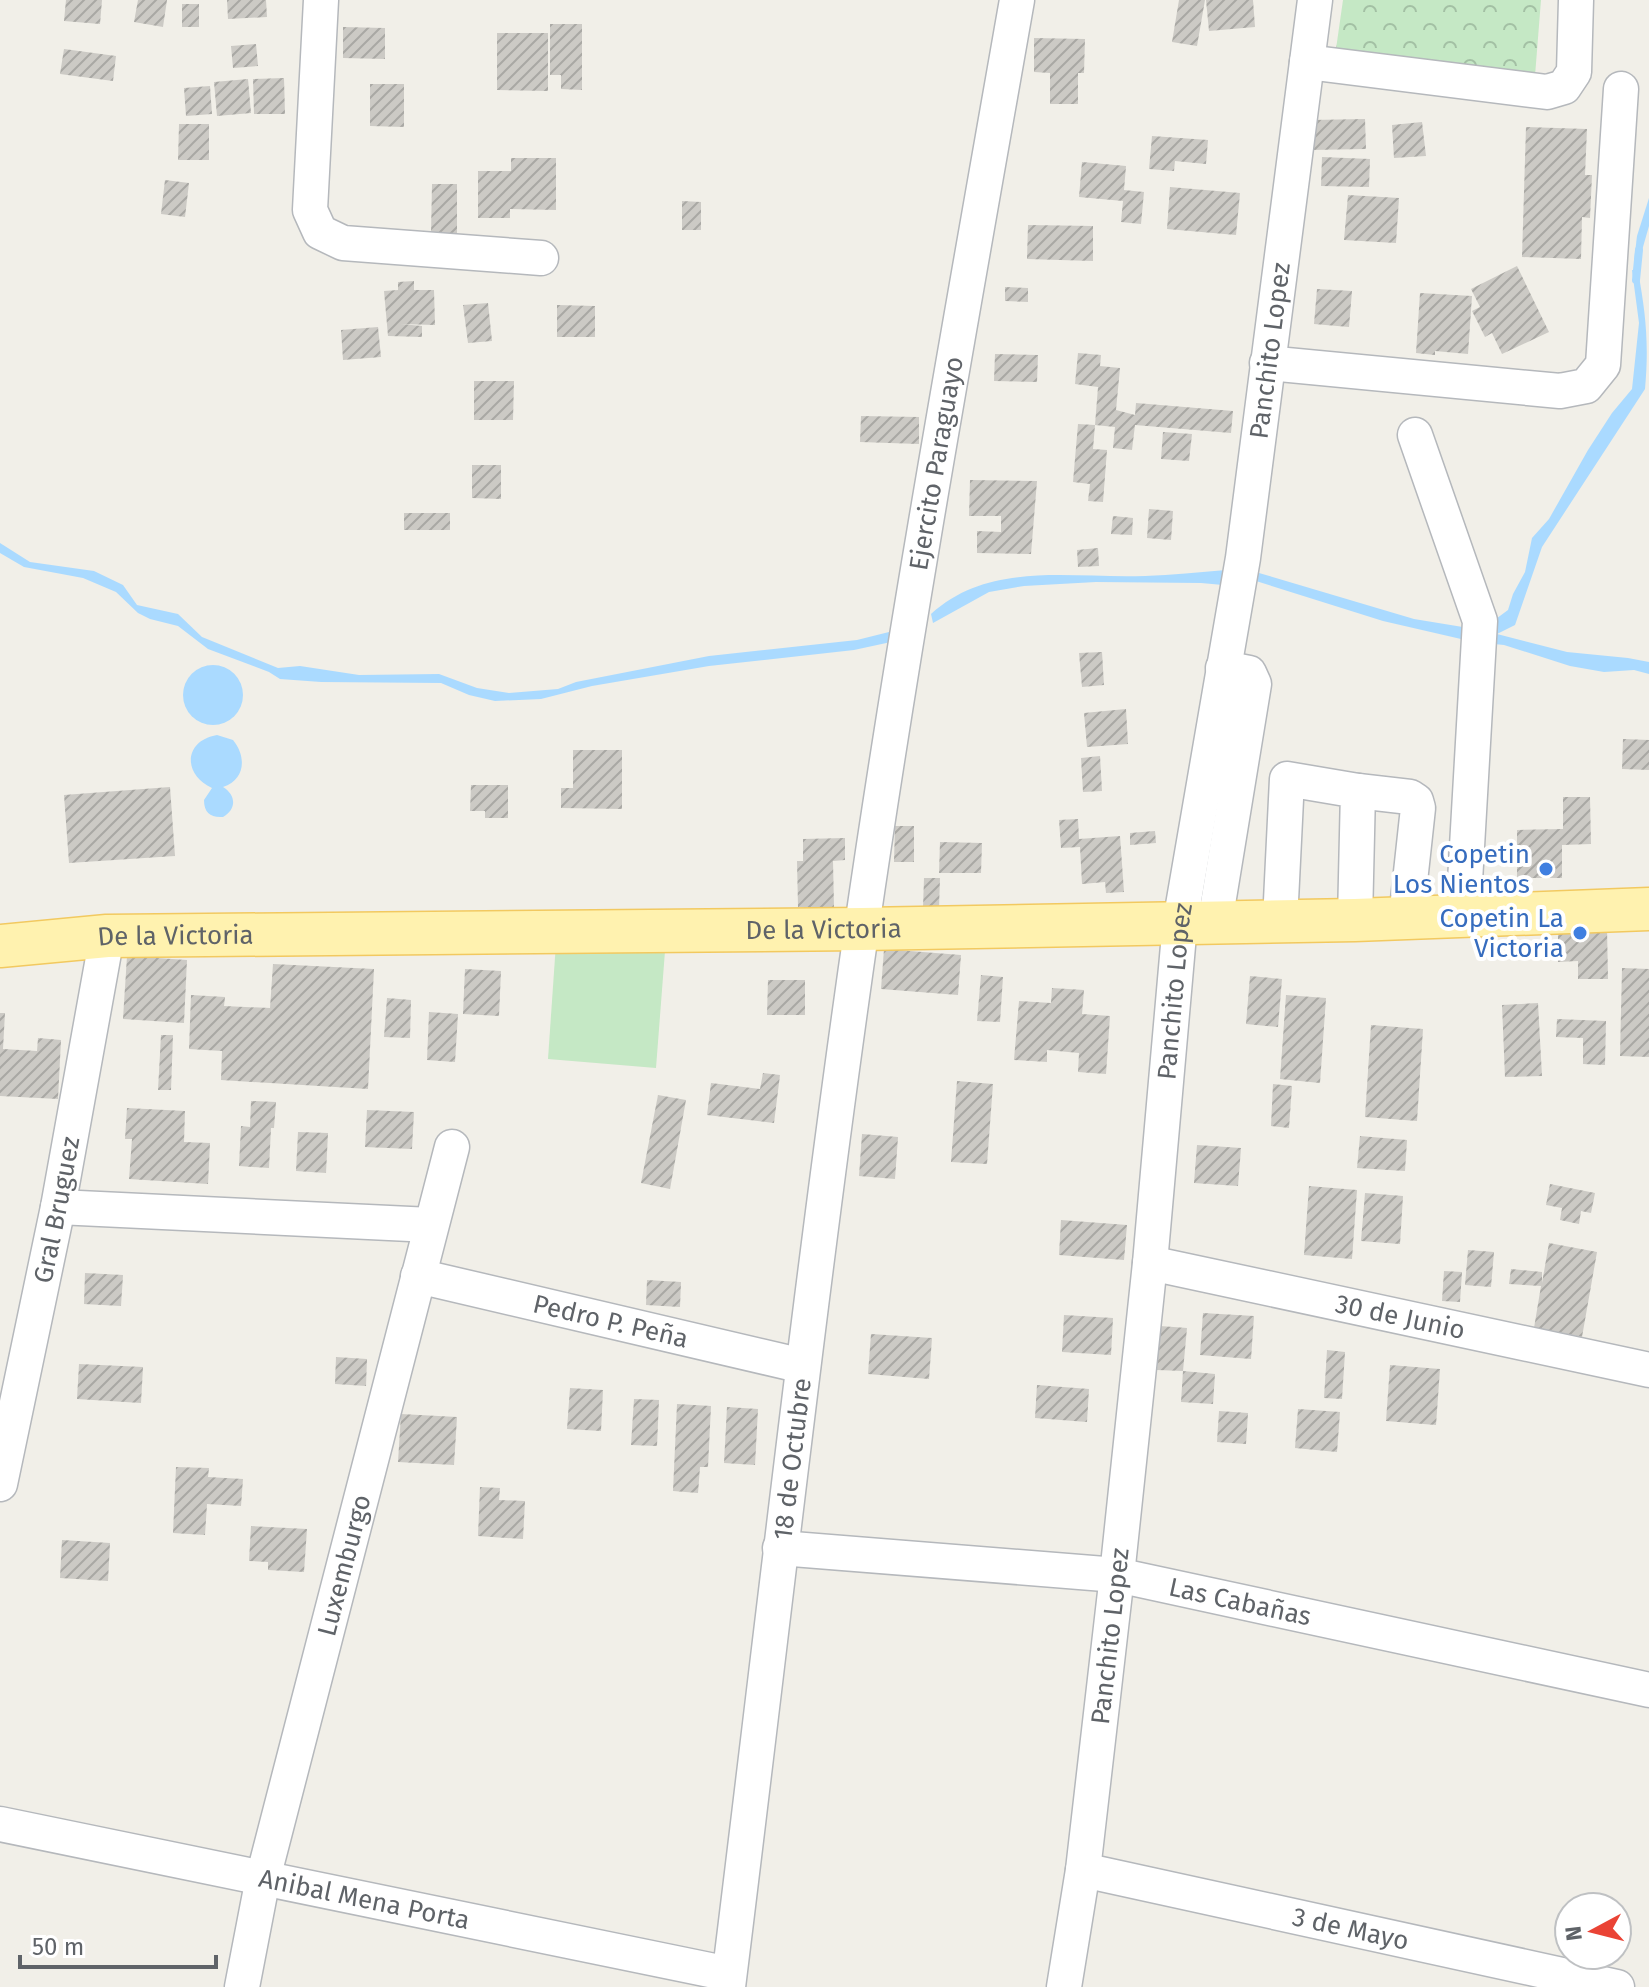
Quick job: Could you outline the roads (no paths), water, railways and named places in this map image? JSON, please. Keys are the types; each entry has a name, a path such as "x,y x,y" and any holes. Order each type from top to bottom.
{"main road":[{"name":"De la Victoria","path":"0,946 107,936 862,929 1355,920 1649,909"}],"street":[{"path":"321,0 310,210 320,232 343,243 541,258"},
{"name":"Ejercito Paraguayo","path":"862,929 905,641 1017,0"},
{"name":"Panchito Lopez","path":"1064,1987 1083,1870 1150,1263 1222,771 1223,668 1243,558 1315,0"},
{"path":"1307,62 1547,92 1564,87 1574,72 1576,0"},
{"path":"1267,363 1560,391 1586,386 1603,365 1621,89"},
{"path":"1415,435 1480,621 1463,916"},
{"path":"1222,771 1410,797 1416,801 1418,808 1406,918"},
{"path":"1280,921 1287,779"},
{"path":"1355,920 1358,791"},
{"name":"18 de Octubre","path":"728,1981 803,1366 862,929"},
{"name":"Gral Bruguez","path":"1,1478 58,1207 107,936"},
{"name":"Luxemburgo","path":"242,1987 263,1878 452,1147"},
{"path":"58,1207 431,1225"},
{"name":"30 de Junio","path":"1150,1263 1649,1370"},
{"name":"Pedro P. Peña","path":"418,1276 803,1366"},
{"name":"Las Cabañas","path":"780,1548 1117,1575 1649,1690"},
{"name":"Anibal Mena Porta","path":"0,1824 263,1878 728,1981"},
{"name":"3 de Mayo","path":"1083,1870 1617,1987"}],"water":[{"path":"1649,198 1649,226 1639,261 1634,261 1637,236"},
{"path":"1632,270 1638,271 1645,316 1645,389 1542,547 1515,625 1497,634 1567,652 1649,662 1649,674 1634,670 1604,672 1570,666 1504,645 1474,642 1383,621 1256,581 1259,573 1414,619 1481,630 1508,610 1525,572 1532,538 1549,519 1588,450 1632,389 1639,323"},
{"path":"0,543 30,562 94,571 123,585 137,605 178,614 202,637 278,668 300,666 359,675 439,674 477,688 509,693 558,689 576,682 709,656 857,640 893,631 891,642 854,650 709,666 592,686 541,699 495,701 469,695 441,683 280,679 208,649 178,626 138,613 116,592 83,578 24,567 0,553"},
{"path":"1226,570 1223,585 1096,582 1024,586 989,592 933,623 931,614 954,597 1005,579 1061,575 1145,576"},
{"path":"213,665 225,667 234,674 241,683 241,707 234,716 225,723 213,725 201,723 192,716 185,707 183,695 185,683 192,674 201,667"},
{"path":"217,735 233,740 242,760 240,774 223,787 230,794 233,806 223,817 215,817 207,811 204,800 212,788 196,775 191,759 198,744"}],"waterway":[{"path":"1636,280 1639,250"}],"place":[{"name":"Copetin Los Nientos","path":"1546,869"},
{"name":"Copetin La Victoria","path":"1580,933"}]}
